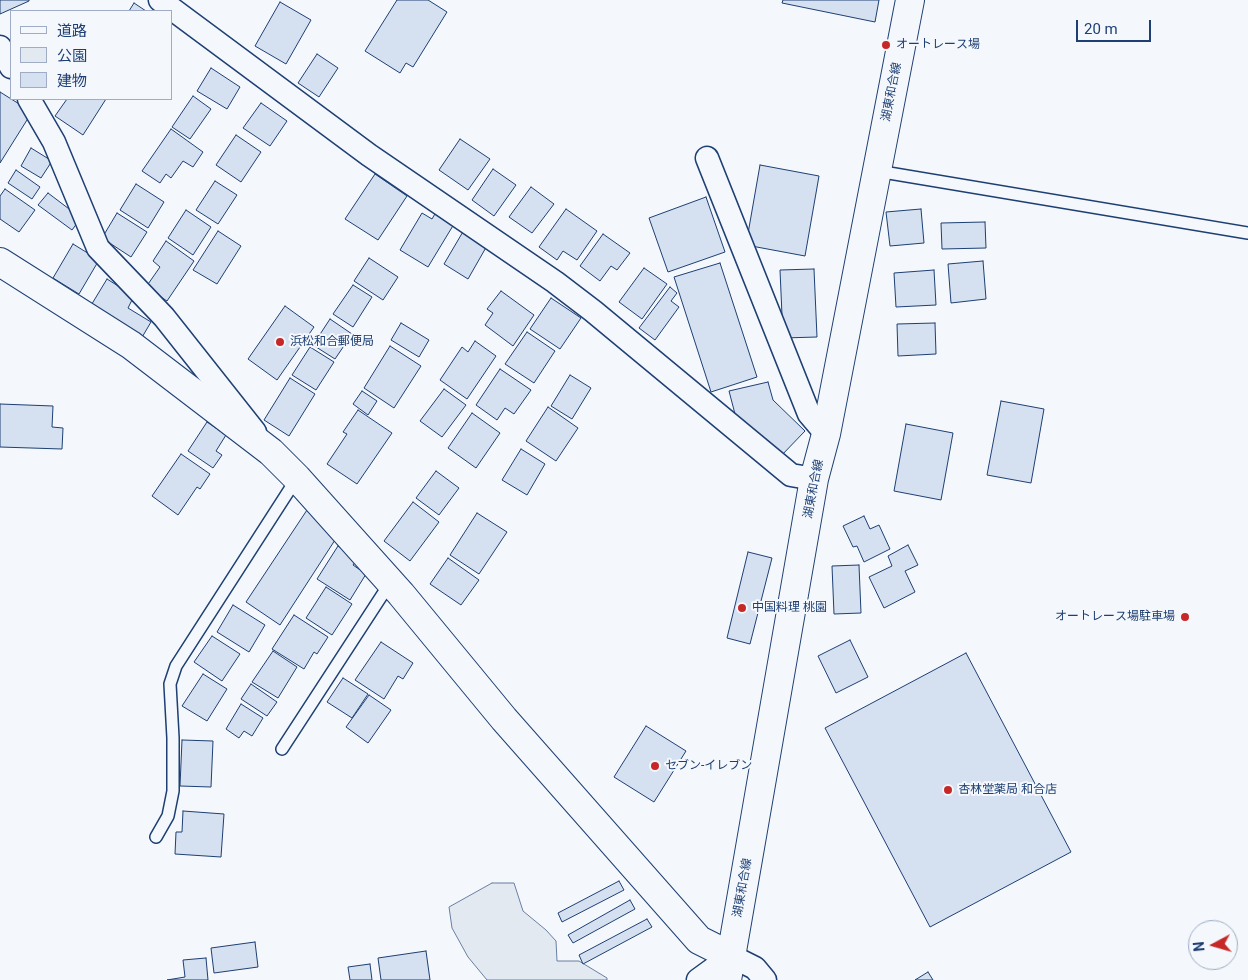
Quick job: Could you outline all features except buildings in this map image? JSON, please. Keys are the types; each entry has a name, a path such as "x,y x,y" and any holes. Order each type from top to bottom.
{"street":[{"path":"160,0 370,155 555,282 593,311 791,475 814,479"},
{"name":"湖東和合線","path":"729,968 814,479 826,434 910,0"},
{"path":"0,47 10,65"},
{"path":"30,100 54,142 98,248 164,317 271,452 297,478 390,582 504,719 698,940 729,968"},
{"path":"707,158 809,414 826,434"},
{"path":"0,262 131,345 271,452"},
{"path":"698,980 729,968 755,968 765,980"}],"lane":[{"path":"877,171 1248,233"},
{"path":"156,837 168,816 173,791 170,684 176,666 297,478"},
{"path":"282,749 390,582"}],"green space":[{"path":"492,883 514,883 523,911 556,941 557,961 579,961 607,978 607,980 487,980 468,957 452,928 449,907"}],"place":[{"name":"オートレース場","path":"886,45"},
{"name":"浜松和合郵便局","path":"280,342"},
{"name":"中国料理 桃園","path":"742,608"},
{"name":"オートレース場駐車場","path":"1185,617"},
{"name":"セブン-イレブン","path":"655,766"},
{"name":"杏林堂薬局 和合店","path":"948,790"}]}
